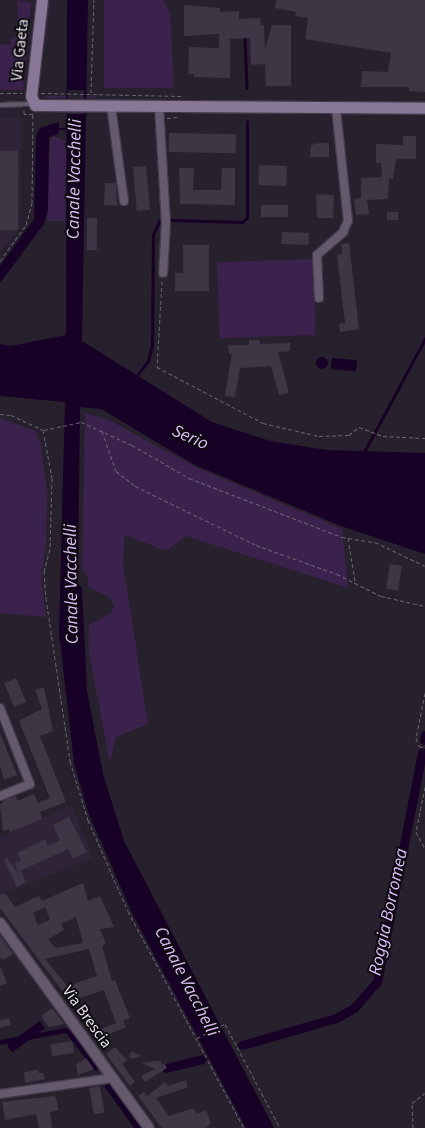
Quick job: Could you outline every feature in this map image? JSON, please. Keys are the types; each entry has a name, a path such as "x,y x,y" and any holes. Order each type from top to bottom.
{"main road":[{"name":"Via Gaeta","path":"29,105 42,0"},
{"path":"29,105 111,106 159,101 336,108 425,108"}],"street":[{"path":"159,101 166,223 163,273"},
{"path":"111,106 124,201"},
{"path":"319,298 316,255 343,232 348,221 336,108"},
{"path":"0,708 30,784 0,796"},
{"name":"Via Brescia","path":"0,923 149,1128"},
{"path":"0,1094 113,1078"}],"lane":[{"path":"0,104 29,105"}],"path":[{"path":"91,94 94,0"},
{"path":"0,261 26,225 32,204 33,114 24,114 29,105 25,93"},
{"path":"68,94 91,94 159,101"},
{"path":"163,273 157,367 263,423 319,436 349,436 356,427 383,436 425,438"},
{"path":"0,414 11,415 43,430 80,422 102,430 189,478 348,538 375,542 425,566"},
{"path":"43,430 52,478 50,549 44,571 46,598 70,761 88,820 128,911 244,1128"},
{"path":"102,430 116,471 135,486 256,545 355,582 381,596 425,606"},
{"path":"348,538 355,582"},
{"path":"425,693 416,738 419,746 425,748"},
{"path":"425,787 416,832 425,848"},
{"path":"196,1039 222,1024 228,1030 280,1128"},
{"path":"413,1128 412,1103 425,1093"}],"shaded area":[{"path":"17,0 31,3 23,90 0,90 0,45 11,44 11,38 19,37"},
{"path":"47,0 50,0 45,43 44,42"},
{"path":"104,0 163,0 170,13 174,88 104,88"},
{"path":"45,96 95,96 95,98 45,98"},
{"path":"0,117 21,117 20,228 0,252"},
{"path":"53,136 66,141 65,221 47,221 50,141"},
{"path":"313,259 316,335 220,338 217,262"},
{"path":"85,413 109,420 195,467 342,529 348,588 186,536 166,551 125,535 123,563 148,724 116,737 110,763 89,653 89,625 111,613 114,606 109,597 88,587 88,577 82,570"},
{"path":"0,418 35,431 41,445 47,491 46,543 41,580 46,617 0,613"},
{"path":"72,805 93,858 0,895 0,837"}],"water":[{"path":"67,0 88,0 82,341 212,422 270,441 327,450 425,453 425,554 341,526 195,465 101,409 80,407 78,584 82,588 87,691 103,774 124,841 274,1128 246,1128 133,915 88,812 74,763 59,632 65,402 0,396 0,344 11,346 66,335"},
{"path":"59,122 59,134 49,137 48,210 44,224 0,283 0,266 34,219 36,136 40,128"},
{"path":"320,357 324,357 328,363 324,369 320,369 316,365 316,361"},
{"path":"332,358 357,360 356,371 331,369"},
{"path":"40,1021 45,1028 12,1052 7,1045"},
{"path":"66,1028 73,1032 99,1069 95,1071 66,1033 0,1045 0,1040"},
{"path":"110,1084 142,1128 134,1128 104,1086"}],"pier":[{"path":"68,90 84,90 84,114 68,114"}],"building":[{"path":"276,0 425,0 425,92 409,91 409,87 361,87 362,71 388,72 391,53 305,39 308,18 295,16 296,12 275,8"},
{"path":"184,5 220,8 220,12 239,11 239,19 260,18 261,25 264,25 265,49 272,25 291,25 291,86 266,86 265,64 251,65 250,38 230,39 230,78 194,77 194,74 188,74 189,47 219,48 219,34 184,36"},
{"path":"169,133 236,134 236,153 169,152"},
{"path":"403,136 416,136 416,159 396,159 393,179 389,179 388,199 367,200 369,214 356,215 354,199 361,198 361,178 382,177 381,163 376,163 376,144 403,145"},
{"path":"329,143 329,157 310,157 311,145"},
{"path":"0,151 18,151 18,230 0,230"},
{"path":"259,165 287,166 286,186 258,185"},
{"path":"146,166 150,210 137,211 133,167"},
{"path":"179,168 194,168 193,190 221,190 222,168 235,168 235,205 180,204"},
{"path":"105,183 116,183 117,206 104,205"},
{"path":"316,194 334,195 333,218 317,218"},
{"path":"261,205 288,205 288,217 261,217"},
{"path":"387,212 398,212 398,220 387,220"},
{"path":"87,218 97,218 97,250 87,250"},
{"path":"282,232 309,233 309,245 282,244"},
{"path":"349,243 359,329 340,332 339,324 345,323 337,255 342,254 341,244"},
{"path":"183,245 209,245 209,291 175,291 175,273 183,273"},
{"path":"249,340 259,340 260,344 290,343 290,351 278,352 289,393 279,395 271,366 240,368 235,397 225,396 232,353 229,354 228,345 249,345"},
{"path":"390,564 402,566 398,591 386,589"},
{"path":"16,678 26,702 14,707 4,683"},
{"path":"44,687 53,731 40,736 66,802 40,812 42,819 10,832 9,829 3,831 0,805 4,800 16,796 17,801 34,794 38,803 50,798 19,721 42,709 35,690"},
{"path":"0,733 17,775 4,780 0,766"},
{"path":"69,817 87,852 73,859 68,849 18,872 15,863 21,861 17,853 45,839 48,846 60,840 53,825"},
{"path":"7,858 18,873 21,871 26,882 17,887 4,860"},
{"path":"83,883 88,901 100,896 114,927 100,929 106,944 102,946 112,981 115,980 130,1018 123,1021 126,1027 100,1038 96,1031 116,1023 104,990 70,1001 0,908 0,895 5,893 15,907 39,896 42,901","holes":["45,907 50,920 38,925 33,913","76,917 83,943 55,948 48,939 64,930 61,924","89,949 97,976 67,986 45,959"]},
{"path":"0,935 13,954 3,960 0,957"},
{"path":"0,966 7,983 0,986"},
{"path":"52,1008 64,1024 49,1027 41,1016"},
{"path":"9,1018 11,1025 0,1028 0,1020"},
{"path":"72,1041 74,1053 52,1056 50,1044"},
{"path":"115,1047 127,1060 122,1064 135,1082 130,1086 106,1054"},
{"path":"131,1051 142,1056 133,1059 129,1057"},
{"path":"86,1058 94,1069 78,1075 76,1065"},
{"path":"161,1061 161,1065 164,1063 167,1068 145,1082 141,1076 155,1069 141,1063"},
{"path":"38,1070 39,1073 43,1073 45,1079 25,1083 24,1072"},
{"path":"186,1080 188,1087 156,1098 169,1116 194,1108 196,1114 206,1110 211,1123 206,1128 162,1128 138,1096 144,1092 147,1096 165,1082 168,1086"},
{"path":"100,1086 105,1113 94,1114 89,1088"},
{"path":"55,1096 59,1110 50,1112 52,1128 39,1128 36,1114 5,1120 2,1102"}],"waterway":[{"path":"245,38 247,88"},
{"path":"171,220 242,222 247,218 247,122"},
{"name":"Canale Vacchelli","path":"57,129 71,129"},
{"path":"138,374 148,361 152,345 153,235 159,221"},
{"path":"363,454 425,339"},
{"path":"424,740 425,735"},
{"name":"Roggia Borromea","path":"242,1045 336,1018 354,1008 377,982 422,752"},
{"name":"Roggia Borromea","path":"166,1068 202,1059"}],"water label":[{"name":"Serio","path":"190,438"}]}
